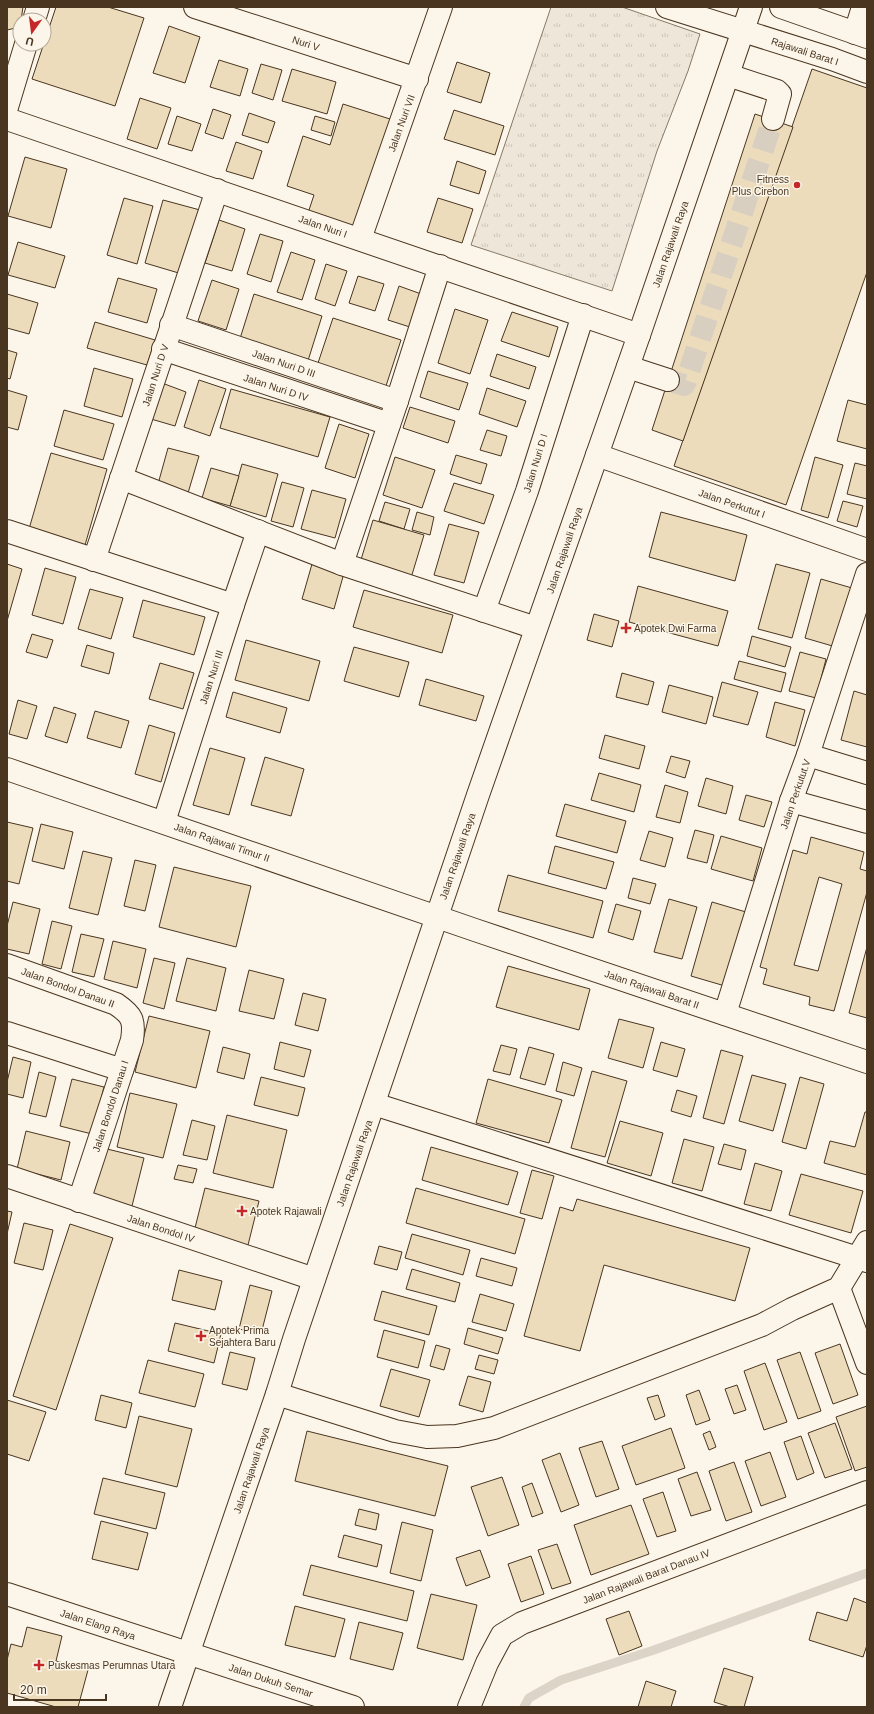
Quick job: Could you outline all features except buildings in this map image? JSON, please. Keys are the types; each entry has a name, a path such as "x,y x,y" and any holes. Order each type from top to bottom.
{"street":[{"name":"Nuri V","path":"195,7 417,79"},
{"name":"Jalan Nuri VII","path":"360,239 441,7"},
{"name":"Rajawali Barat I","path":"667,7 832,59 867,72"},
{"name":"Jalan Rajawali Raya","path":"170,1707 278,1394 314,1279 437,916 628,367 751,7"},
{"path":"781,7 861,35 863,7"},
{"path":"7,107 24,52"},
{"path":"728,75 778,91 780,94 772,119"},
{"name":"Jalan Nuri I","path":"7,119 639,334"},
{"name":"Jalan Nuri D V","path":"94,560 217,190"},
{"path":"342,564 397,401 440,266"},
{"name":"Jalan Nuri D I","path":"484,611 527,491 583,315"},
{"name":"Jalan Nuri D III","path":"171,325 397,401"},
{"name":"Jalan Nuri D IV","path":"163,349 389,424"},
{"path":"628,367 668,380"},
{"name":"Jalan Perkutut I","path":"597,455 867,550"},
{"path":"121,478 342,564 536,628"},
{"path":"7,531 233,605"},
{"name":"Jalan Nuri III","path":"164,822 258,531"},
{"name":"Jalan Perkutut.V","path":"725,1014 791,801 808,755 867,574"},
{"path":"808,755 867,773"},
{"name":"Jalan Rajawali Timur II","path":"7,769 437,916"},
{"path":"791,801 867,822"},
{"name":"Jalan Rajawali Barat II","path":"437,916 867,1062"},
{"name":"Jalan Bondol Danau II","path":"7,965 116,1004 128,1012"},
{"name":"Jalan Bondol Danau I","path":"79,1201 134,1030 133,1020 128,1012"},
{"path":"7,1033 122,1070"},
{"path":"278,1394 395,1432 427,1437 457,1436 494,1428 762,1325 792,1309 839,1288 864,1253 374,1104"},
{"name":"Jalan Bondol IV","path":"7,1176 314,1279"},
{"path":"839,1288 867,1363"},
{"name":"Jalan Rajawali Barat Danau IV","path":"469,1707 486,1663 502,1635 522,1623 867,1492"},
{"name":"Jalan Elang Raya","path":"7,1594 189,1653"},
{"name":"Jalan Dukuh Semar","path":"189,1653 353,1707"}],"green space":[{"path":"551,7 622,7 700,34 688,71 657,151 612,291 471,245"}],"waterway":[{"path":"524,1707 529,1698 561,1680 654,1650 867,1573"}],"tunnel":[{"path":"668,380 684,385 686,381 773,119"}],"place":[{"name":"Fitness Plus Cirebon","path":"797,185"},
{"name":"Apotek Dwi Farma","path":"626,628"},
{"name":"Apotek Rajawali","path":"242,1211"},
{"name":"Apotek Prima Sejahtera Baru","path":"201,1336"},
{"name":"Puskesmas Perumnas Utara","path":"39,1665"}]}
